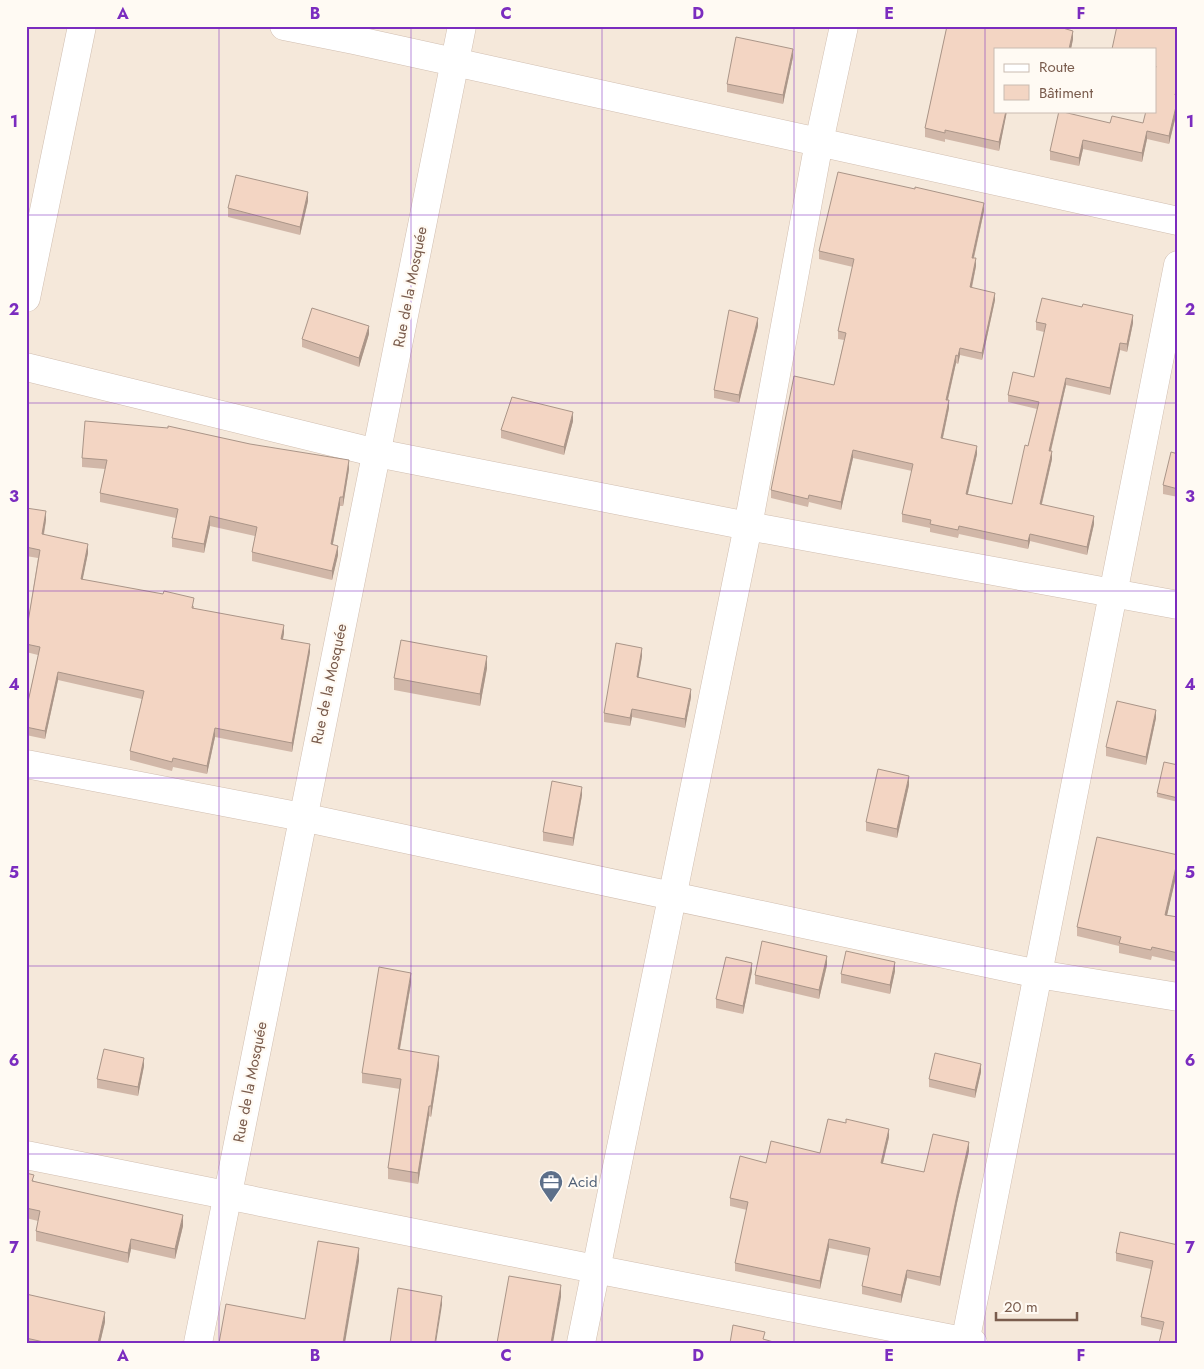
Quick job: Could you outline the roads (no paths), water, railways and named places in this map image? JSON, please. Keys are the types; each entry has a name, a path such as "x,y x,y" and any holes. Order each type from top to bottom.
{"street":[{"path":"26,298 82,26"},
{"path":"284,26 1178,221"},
{"name":"Rue de la Mosquée","path":"198,1343 462,26"},
{"path":"580,1343 748,526 819,142 844,26"},
{"path":"26,1155 968,1342 1112,593 1178,265"},
{"path":"26,367 376,453 748,526 1178,605"},
{"path":"26,764 302,817 1038,974 1178,997"}],"place":[{"name":"Acid","path":"551,1203"}]}
